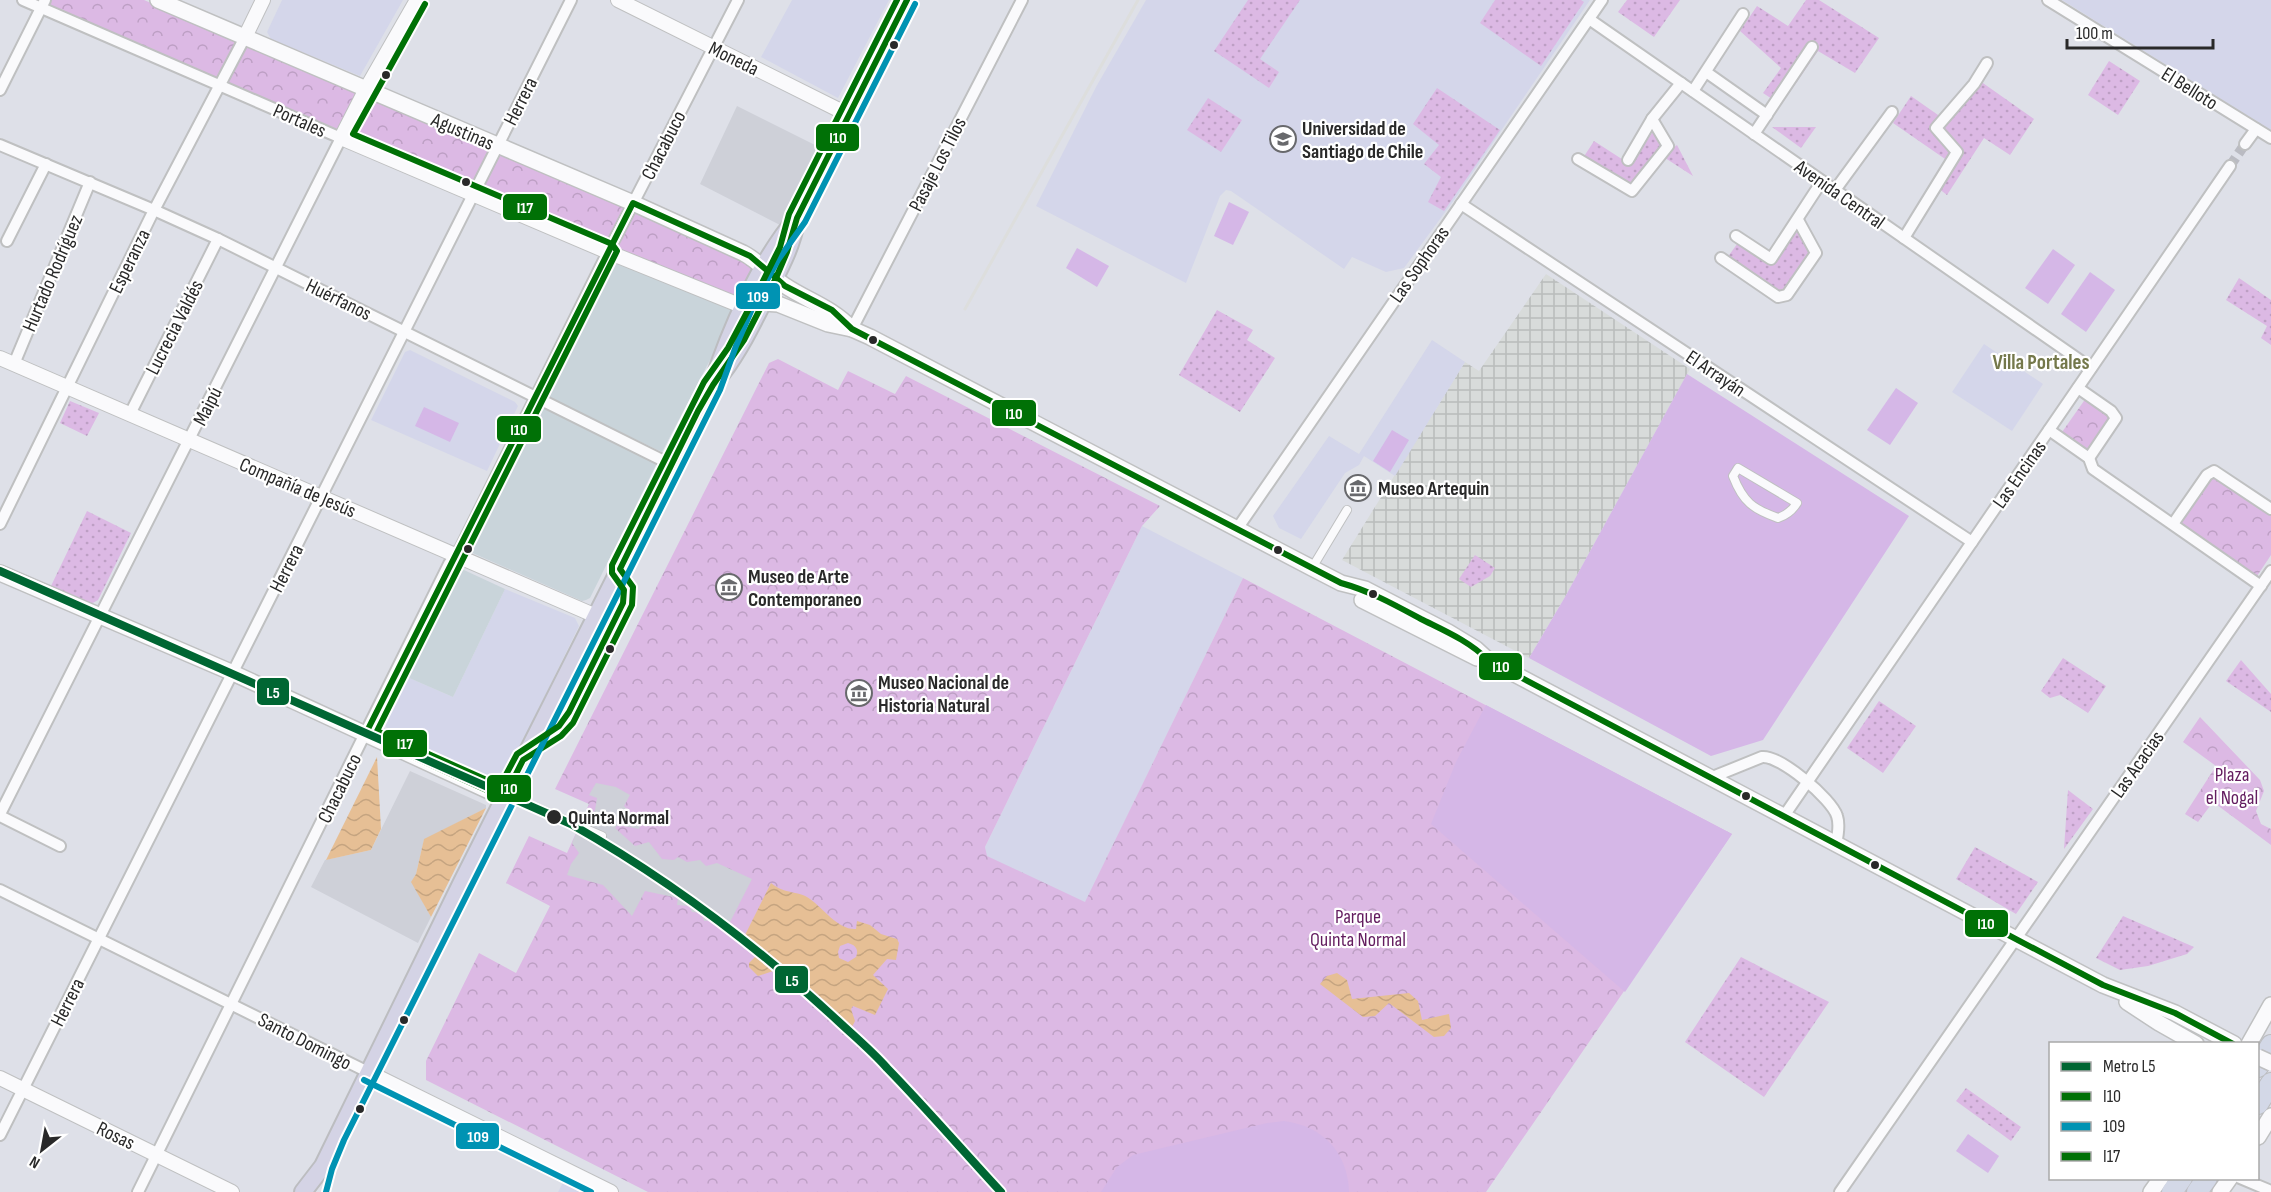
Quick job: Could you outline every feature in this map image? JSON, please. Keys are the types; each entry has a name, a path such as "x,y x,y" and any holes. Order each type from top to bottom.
{"highway":[{"path":"2259,1065 2271,1045"},
{"path":"2259,1102 2271,1082"},
{"path":"2172,1192 2181,1180"},
{"path":"2197,1192 2206,1180"}],"main road":[{"name":"Agustinas","path":"158,0 633,203 750,256 785,286 832,310 852,328"},
{"path":"303,1192 323,1166 504,798 712,386 727,342 744,307 792,243 797,218 907,0"},
{"path":"712,386 736,353 762,303 770,272"},
{"path":"744,307 762,303 778,304 828,324 852,328 1341,584 1365,589 1448,632 1476,649 1488,660 2103,985 2175,1013 2230,1042"},
{"path":"0,573 233,673 504,798"},
{"path":"2103,985 2159,1023 2192,1042"},
{"path":"2250,1042 2271,1005"},
{"path":"2259,1135 2271,1116"},
{"path":"317,1192 323,1166"},
{"path":"2151,1192 2160,1180"},
{"path":"2220,1192 2229,1180"}],"street":[{"name":"Portales","path":"23,0 43,4 341,138 608,252 744,307"},
{"name":"Esperanza","path":"0,524 154,210 221,85 263,0"},
{"name":"Maipú","path":"0,815 366,89 417,0"},
{"name":"Herrera","path":"0,1135 571,0"},
{"name":"Moneda","path":"618,0 849,115"},
{"name":"Chacabuco","path":"138,1192 608,252 738,0"},
{"name":"Pasaje Los Tilos","path":"852,328 1022,0"},
{"name":"Las Sophoras","path":"1237,529 1602,0"},
{"name":"El Belloto","path":"2048,0 2271,138"},
{"path":"0,90 43,4"},
{"path":"1693,91 1743,14"},
{"name":"Avenida Central","path":"1589,19 2091,368"},
{"path":"1754,134 1812,47"},
{"path":"1904,238 1957,152 1936,128 1974,84 1987,63"},
{"path":"1706,72 1767,115"},
{"path":"1629,160 1652,119 1681,83"},
{"path":"1835,190 1892,112"},
{"path":"1578,159 1632,191 1668,146 1652,119"},
{"path":"2245,144 2256,129"},
{"name":"Huérfanos","path":"0,144 218,239 672,465"},
{"path":"7,241 46,164"},
{"name":"Las Encinas","path":"1784,816 2230,166"},
{"name":"Hurtado Rodríguez","path":"14,364 90,182"},
{"path":"1736,236 1771,259 1822,182"},
{"name":"El Arrayán","path":"1461,204 1972,542"},
{"path":"1721,258 1779,297 1788,295 1816,253 1798,220"},
{"name":"Lucrecia Valdés","path":"130,414 218,239"},
{"name":"Compañía de Jesús","path":"0,358 596,616"},
{"path":"2078,388 2111,411 2116,418 2089,458"},
{"path":"2049,430 2089,458 2093,469 2261,586"},
{"path":"1738,468 1797,503 1786,515 1778,518 1761,512 1749,505 1733,476 1738,468"},
{"path":"2173,524 2207,475 2214,471 2271,509"},
{"path":"1312,568 1347,510"},
{"name":"Las Acacias","path":"1840,1192 2271,571"},
{"path":"1710,778 1767,757 1807,782 1833,808 1839,825 1836,844"},
{"path":"504,798 535,807 602,836"},
{"path":"0,815 60,846"},
{"name":"Santo Domingo","path":"0,890 611,1192"},
{"name":"Rosas","path":"0,1078 232,1192"},
{"path":"2243,1180 2271,1191"}],"shaded area":[{"path":"282,0 403,0 360,76 271,39 267,32"},
{"path":"792,0 889,0 838,98 761,57"},
{"name":"Universidad de Santiago de Chile","path":"1146,0 1590,0 1454,200 1404,268 1386,272 1352,257 1344,269 1231,191 1226,190 1220,196 1186,283 1036,206 1096,87"},
{"path":"2062,0 2271,0 2271,130"},
{"path":"737,106 819,147 780,225 700,184"},
{"path":"1229,202 1249,212 1233,245 1214,236"},
{"path":"1077,248 1109,266 1097,287 1066,268"},
{"path":"2053,249 2075,265 2048,304 2025,288"},
{"path":"611,256 727,304 733,310 734,314 662,452 541,394"},
{"path":"2090,272 2115,290 2086,332 2061,314"},
{"path":"1546,274 1690,369 1529,658 1342,560 1465,362 1479,371"},
{"path":"1432,340 1465,362 1395,476 1364,456 1359,465 1345,473 1301,539 1279,528 1273,516 1329,436 1359,454"},
{"path":"1984,344 2043,384 2012,431 1952,392"},
{"path":"410,350 515,402 518,406 487,471 371,420 405,352"},
{"path":"1687,374 1909,516 1763,740 1711,756 1529,658 1565,597"},
{"path":"1896,388 1918,403 1890,445 1867,430"},
{"path":"539,405 657,463 590,598 582,601 468,551 467,547"},
{"path":"424,407 459,423 450,442 415,426"},
{"path":"1392,430 1409,440 1390,472 1373,461"},
{"path":"1142,526 1243,578 1085,903 986,856 985,847"},
{"path":"464,570 505,589 453,697 407,677 458,572"},
{"path":"505,589 575,618 579,626 504,780 496,783 390,734 384,723 407,677 453,697"},
{"path":"1486,705 1732,834 1625,992 1431,824 1456,762"},
{"path":"410,771 486,805 486,808 424,840 412,882 431,917 418,943 311,887 325,860 371,850"},
{"path":"596,783 616,787 630,795 624,806 641,823 639,829 618,825 615,828 635,846 649,842 662,859 674,860 678,857 687,862 700,860 706,866 717,863 752,879 729,924 719,920 704,921 702,913 692,912 689,906 677,905 678,898 645,891 632,916 603,885 567,875 579,853 572,843 584,815 593,813 595,810 597,798 589,795"},
{"path":"1284,1121 1310,1129 1331,1144 1344,1165 1349,1192 1101,1192 1117,1167 1133,1155"},
{"path":"1968,1134 1999,1156 1988,1173 1956,1151"},
{"path":"566,1177 594,1192 558,1192"}],"green space":[{"path":"34,0 144,0 758,263 739,300"},
{"path":"1248,0 1300,0 1260,59 1279,72 1269,88 1214,51"},
{"path":"1495,0 1581,0 1584,2 1541,66 1480,23"},
{"path":"1627,0 1680,0 1654,37 1618,12"},
{"path":"1806,0 1819,0 1879,38 1855,73 1818,51 1781,105 1763,93 1781,68 1740,31 1757,6 1788,26"},
{"path":"2109,61 2140,81 2118,115 2088,95"},
{"path":"1980,81 2034,119 2010,155 1984,138 1947,195 1934,185 1948,161 1893,123 1911,96 1948,122"},
{"path":"1437,88 1500,130 1444,211 1428,202 1441,177 1424,164 1439,145 1413,124"},
{"path":"1208,98 1242,120 1221,152 1187,130"},
{"path":"1772,127 1816,127 1801,148"},
{"path":"1654,130 1672,149 1677,145 1693,176 1662,156 1637,194 1583,158 1594,141 1631,165"},
{"path":"1798,231 1812,253 1787,291 1778,292 1727,258 1740,240 1773,262"},
{"path":"2239,278 2271,300 2271,345 2261,338 2267,326 2226,300"},
{"path":"1217,310 1253,330 1247,340 1275,358 1240,412 1179,375"},
{"name":"Parque Quinta Normal","path":"778,359 838,390 848,371 895,394 906,376 1160,506 1142,526 985,847 987,856 1085,902 1243,578 1732,834 1486,1192 648,1192 426,1080 426,1061 479,953 516,973 550,906 506,883 529,836 567,853 589,804 555,789 769,363"},
{"path":"2086,398 2113,420 2089,454 2060,435"},
{"path":"70,401 99,413 87,436 60,423"},
{"path":"2216,475 2271,513 2271,555 2255,579 2180,525 2179,520 2208,477"},
{"path":"87,511 131,533 98,600 91,604 51,586"},
{"path":"1475,555 1495,568 1490,576 1471,587 1459,579"},
{"path":"2063,658 2106,686 2088,713 2060,695 2050,698 2041,691"},
{"path":"2241,660 2271,694 2271,712 2226,681"},
{"path":"1879,701 1916,726 1883,773 1847,748"},
{"name":"Plaza el Nogal","path":"2200,717 2260,780 2264,791 2256,811 2261,824 2271,829 2271,845 2213,802 2198,822 2185,814 2216,766 2183,742"},
{"path":"2068,790 2093,809 2064,849"},
{"path":"1975,847 2038,882 2016,914 1956,879"},
{"path":"2123,916 2194,947 2187,954 2148,966 2120,970 2096,958"},
{"path":"1741,957 1829,1002 1764,1097 1685,1042"},
{"path":"1966,1088 2021,1127 2011,1141 1956,1101"}],"water":[{"path":"377,757 381,829 371,850 326,860"},
{"path":"486,808 431,917 411,882 416,874 424,839"},
{"path":"771,883 781,889 806,896 843,926 856,929 857,921 870,925 881,934 897,939 899,943 896,960 887,959 873,975 888,989 875,1015 853,1006 851,1009 855,1021 852,1027 808,988 805,991 796,983 800,979 800,973 794,964 758,976 749,967 749,963 756,956 763,959 742,941","holes":["851,944 857,950 856,957 848,962 839,958 840,946"]},
{"path":"1337,973 1347,980 1352,999 1409,993 1418,1001 1422,1020 1449,1014 1451,1028 1444,1036 1434,1037 1389,1003 1375,1016 1363,1017 1320,984 1327,976"}],"tunnel":[{"path":"2230,166 2245,144"}],"railway":[{"path":"965,309 1138,0"}],"metro line":[{"name":"L5","path":"0,571 571,824 607,845 710,915 807,993 881,1062 1001,1192"}],"transit line":[{"name":"I17","path":"425,4 353,134 612,244 617,251 377,731 500,786 517,754 559,726 569,712 623,603 624,590 612,573 612,565 704,382 728,348 754,299 780,247 789,214 897,0"},
{"name":"I10","path":"776,278 797,218 907,0"},
{"name":"109","path":"326,1192 332,1169 344,1140 720,390 755,302 778,260 805,222 915,4"},
{"name":"I10","path":"633,203 750,256 776,278 744,340 698,411 620,569 633,587 632,605 573,723 561,736 523,760 504,798 365,735 633,203"},
{"name":"I10","path":"776,278 785,286 832,310 852,329 1341,583 1382,599 1448,632 1473,647 1488,660 2103,985 2175,1013 2229,1042"},
{"name":"109","path":"364,1080 591,1192"}],"place":[{"name":"Universidad de Santiago de Chile","path":"1283,139"},
{"name":"Museo Artequin","path":"1358,488"},
{"name":"Museo de Arte Contemporaneo","path":"729,587"},
{"name":"Museo Nacional de Historia Natural","path":"859,693"},
{"name":"Quinta Normal","path":"554,817"}],"district":[{"name":"Villa Portales","path":"2041,362"}]}
